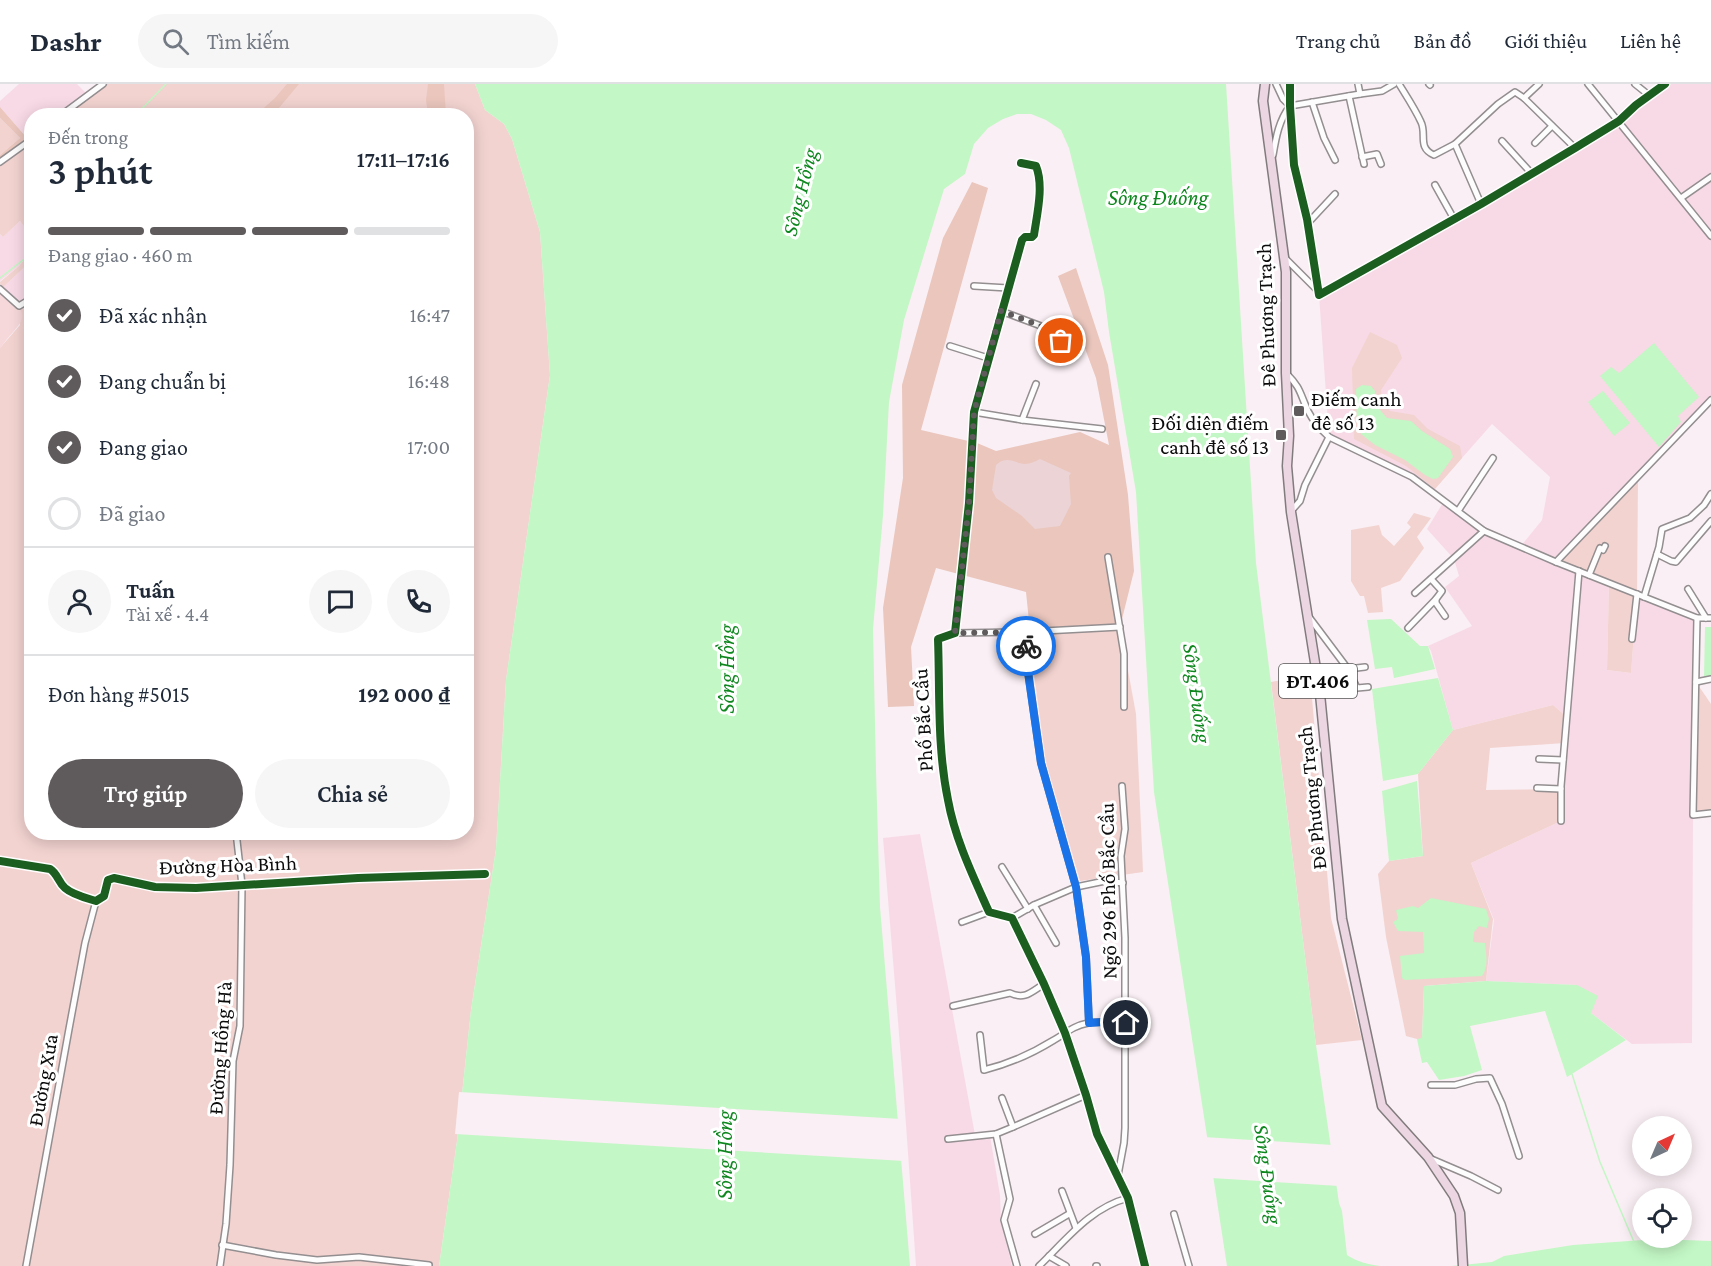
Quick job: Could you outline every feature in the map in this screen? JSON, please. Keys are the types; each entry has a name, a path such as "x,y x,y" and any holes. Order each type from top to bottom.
{"main road":[{"name":"Đê Phương Trạch","path":"1265,84 1263,101 1286,283 1287,466 1291,512 1320,694 1342,920 1382,1106 1428,1157 1454,1196 1460,1213 1464,1266"}],"street":[{"path":"71,108 104,84"},
{"path":"1276,84 1282,99 1290,106"},
{"path":"1290,84 1294,165 1308,223 1318,291"},
{"path":"1358,84 1360,94"},
{"path":"1271,161 1277,133 1285,112 1290,106 1382,91 1394,84"},
{"path":"1400,84 1423,125 1422,141 1428,153 1434,155 1455,144 1498,104 1515,92 1575,148"},
{"path":"1524,98 1539,84"},
{"path":"1588,84 1711,236"},
{"path":"1635,84 1650,96"},
{"path":"1284,257 1318,291 1319,295 1575,148 1619,121 1636,105 1665,84"},
{"path":"1349,96 1363,160 1377,154 1381,164"},
{"path":"1312,102 1324,138 1335,160"},
{"path":"1535,143 1552,126"},
{"path":"1502,141 1532,174"},
{"path":"1455,144 1481,204"},
{"path":"0,162 24,145"},
{"path":"1021,163 1036,166 1040,186 1034,235 1022,240 974,412 969,503 955,633 1120,627"},
{"path":"1681,198 1711,177"},
{"path":"1435,185 1454,219"},
{"path":"1308,223 1335,194"},
{"path":"974,286 1008,288"},
{"path":"0,290 19,306 24,303"},
{"path":"1001,311 1049,329 1070,351"},
{"path":"950,346 988,358"},
{"path":"1286,373 1298,386 1309,412 1321,430 1329,437 1412,477 1484,531 1579,572 1697,618 1708,618"},
{"path":"1022,420 1036,384"},
{"path":"1556,562 1711,400"},
{"path":"974,412 1102,429"},
{"path":"1291,512 1300,501 1305,485 1329,437"},
{"path":"1458,511 1493,458"},
{"path":"1644,597 1662,529 1690,518 1704,505 1711,494"},
{"path":"1657,554 1676,562 1711,521"},
{"path":"1415,593 1484,531"},
{"path":"1588,575 1600,548 1604,550 1605,546"},
{"path":"1108,557 1124,654 1124,707"},
{"path":"1561,821 1563,760 1579,572"},
{"path":"1407,628 1437,599 1442,591 1431,579"},
{"path":"1688,589 1708,618"},
{"path":"1632,639 1637,594"},
{"path":"1437,599 1436,603 1445,616"},
{"path":"1308,615 1348,669 1357,688 1368,687"},
{"path":"1697,618 1693,815 1711,813"},
{"path":"1025,632 1028,672 1041,763 1076,887 1086,957 1089,1023"},
{"name":"Phố Bắc Cầu","path":"955,633 938,639 939,722 943,775 954,825 971,873 989,912"},
{"path":"1348,669 1365,667"},
{"path":"1696,682 1711,680"},
{"path":"1539,759 1563,760"},
{"name":"Ngõ 296 Phố Bắc Cầu","path":"1118,1175 1125,1128 1126,1023 1122,849 1125,829 1122,786"},
{"path":"1537,788 1561,789"},
{"name":"Đường Hồng Hà","path":"220,1266 230,1165 233,1060 240,1026 242,885 237,840"},
{"path":"0,861 50,869 57,874 65,888 96,901"},
{"path":"1002,867 1028,909"},
{"name":"Đường Hòa Bình","path":"96,901 104,896 108,880 114,878 154,887 196,888 485,874"},
{"path":"962,922 989,912 1012,918 1034,905 1076,887 1105,881 1123,883"},
{"name":"Đường Xưa","path":"27,1266 85,944 96,901"},
{"path":"1034,905 1056,943"},
{"path":"1012,918 1065,1033 1097,1134 1128,1198 1145,1266"},
{"path":"953,1006 1010,993 1021,997 1044,984"},
{"path":"980,1035 984,1070 1014,1060 1068,1030 1089,1023 1126,1023"},
{"path":"1431,1086 1455,1085 1490,1078 1502,1104 1519,1156"},
{"path":"948,1139 996,1134 1086,1095"},
{"path":"1002,1098 1012,1127"},
{"path":"996,1134 1010,1199 1004,1220 1017,1266"},
{"path":"1428,1157 1498,1190"},
{"path":"1062,1191 1076,1228"},
{"path":"1039,1266 1076,1228 1114,1202 1128,1198"},
{"path":"1035,1234 1069,1214"},
{"path":"1174,1214 1189,1266"},
{"path":"222,1245 317,1260 359,1257 429,1265"},
{"path":"1050,1256 1066,1266"}],"shaded area":[{"path":"19,84 77,84 86,93 66,108 24,108 24,135 0,107 0,101"},
{"path":"106,84 475,84 485,110 504,124 512,139 540,232 550,375 506,680 496,849 471,1010 457,1141 439,1266 0,1266 0,348 20,325 17,306 24,300 24,840 474,840 474,108 73,108"},
{"path":"287,84 299,84 279,108 264,108"},
{"path":"428,84 444,84 446,108 427,108"},
{"path":"1669,84 1711,84 1711,400 1557,562 1609,583 1607,670 1631,673 1637,594 1697,618 1692,1043 1632,1044 1591,1013 1577,985 1486,981 1494,920 1471,863 1561,821 1567,717 1553,705 1453,730 1428,646 1472,626 1445,587 1459,576 1454,559 1427,529 1444,501 1484,531 1521,546 1542,520 1550,477 1492,424 1432,492 1407,475 1329,437 1319,295 1619,121"},
{"path":"0,107 24,135 24,140 0,160 0,155 20,138 0,118"},
{"path":"0,118 20,138 0,155"},
{"path":"24,147 24,226 20,221 3,237 0,234 0,166"},
{"path":"972,182 988,188 921,430 977,443 996,451 1080,432 1109,445 1096,378 1058,276 1076,268 1108,365 1128,495 1134,571 1120,627 1030,631 1026,592 936,568 911,647 914,706 888,707 883,608 903,478 902,385 943,238"},
{"path":"20,221 24,226 24,260 0,281 0,234 3,237"},
{"path":"24,260 24,268 1,289 0,282"},
{"path":"24,268 24,300 19,304 1,289"},
{"path":"0,291 19,308 22,320 0,349"},
{"path":"1370,332 1397,345 1402,358 1381,390 1382,401 1390,411 1414,415 1428,429 1460,446 1462,458 1435,489 1406,466 1354,439 1352,368"},
{"path":"1040,459 1071,473 1069,476 1071,504 1060,526 1035,529 1022,516 996,498 992,490 996,465 1000,462 1007,460 1027,464"},
{"path":"1638,477 1637,594 1631,673 1607,670 1609,583 1556,562"},
{"path":"1414,513 1431,518 1417,537 1424,548 1400,581 1381,588 1383,612 1368,613 1364,596 1360,596 1351,581 1351,530 1379,525 1382,535 1394,546 1411,527 1407,523"},
{"path":"1120,627 1136,714 1143,872 1080,881 1046,762 1030,631"},
{"path":"1310,675 1331,918 1362,1040 1316,1045 1271,682"},
{"path":"1696,682 1711,704 1711,813 1693,815"},
{"path":"1553,705 1567,717 1565,743 1490,748 1486,790 1561,789 1561,821 1471,863 1493,919 1486,981 1424,986 1422,1039 1406,1036 1386,937 1378,874 1389,861 1423,856 1418,774 1453,730"},
{"path":"920,834 975,1135 990,1136 1000,1195 1001,1221 1012,1266 916,1266 883,838"}],"water":[{"path":"475,84 1226,84 1256,563 1316,1045 1347,1255 1380,1266 1227,1266 1154,792 1136,492 1104,292 1069,148 1061,130 1031,114 1017,114 988,128 974,144 965,174 944,189 904,320 889,402 883,515 873,629 876,771 880,907 910,1266 439,1266 457,1141 471,1010 496,849 506,680 550,375 540,232 512,139 504,124 485,110"},
{"path":"1654,343 1699,397 1678,416 1681,422 1659,447 1600,376 1611,367 1619,373"},
{"path":"1362,385 1371,386 1375,391 1374,403 1387,418 1411,421 1450,449 1453,457 1438,478 1433,479 1425,475 1405,460 1375,445 1361,434 1357,426 1356,389"},
{"path":"1603,391 1630,423 1614,436 1588,402"},
{"path":"1391,619 1420,646 1428,646 1435,669 1394,678 1392,667 1375,669 1367,620"},
{"path":"1705,627 1711,627 1711,676 1704,678"},
{"path":"1438,678 1453,730 1418,774 1383,781 1372,689"},
{"path":"1417,781 1423,856 1389,861 1382,791"},
{"path":"1431,898 1486,909 1489,919 1487,928 1479,926 1474,932 1473,942 1485,943 1486,964 1482,976 1405,980 1402,978 1400,956 1424,953 1423,932 1398,931 1393,922 1398,919 1396,910 1413,906 1418,908"},
{"path":"1486,981 1577,985 1598,996 1591,1013 1626,1040 1567,1077 1545,1011 1470,1026 1482,1070 1439,1080 1427,1062 1422,1063 1417,1039 1422,1038 1424,986"},
{"path":"1692,1240 1711,1241 1711,1266 1452,1266 1492,1262 1504,1256 1573,1245 1632,1241 1632,1248 1692,1248"}],"pier":[{"path":"459,1092 901,1119 904,1161 455,1134"},
{"path":"1204,1137 1333,1145 1339,1186 1211,1178"}],"waterway":[{"path":"143,108 166,84"},
{"path":"0,278 24,259"},
{"path":"1572,1074 1600,1162 1632,1237"}],"cycle path":[{"path":"1290,84 1294,165 1307,219 1319,295 1575,148 1619,121 1636,105 1665,84"},
{"path":"1021,163 1036,166 1038,174 1040,191 1034,235 1022,240 974,412 969,503 955,633 938,639 944,780 955,829 989,912 1012,918 1065,1033 1097,1134 1128,1198 1145,1266"},
{"path":"0,861 50,869 68,890 96,901 104,896 108,880 114,878 155,887 196,888 358,878 485,874"}],"way so far":[{"path":"1026,646 1025,632 955,633 969,503 974,412 1001,311 1049,329 1061,341"}],"place":[{"name":"Điếm canh đê số 13","path":"1299,411"},
{"name":"Đối diện điếm canh đê số 13","path":"1281,435"}],"route":[{"path":"1026,646 1041,763 1076,887 1086,957 1089,1023 1126,1023"}],"water label":[{"name":"Sông Hồng","path":"799,192"},
{"name":"Sông Đuống","path":"1158,197"},
{"name":"Sông Hồng","path":"726,669"},
{"name":"Sông Đuống","path":"1198,693"},
{"name":"Sông Hồng","path":"724,1155"},
{"name":"Sông Đuống","path":"1269,1174"}]}
